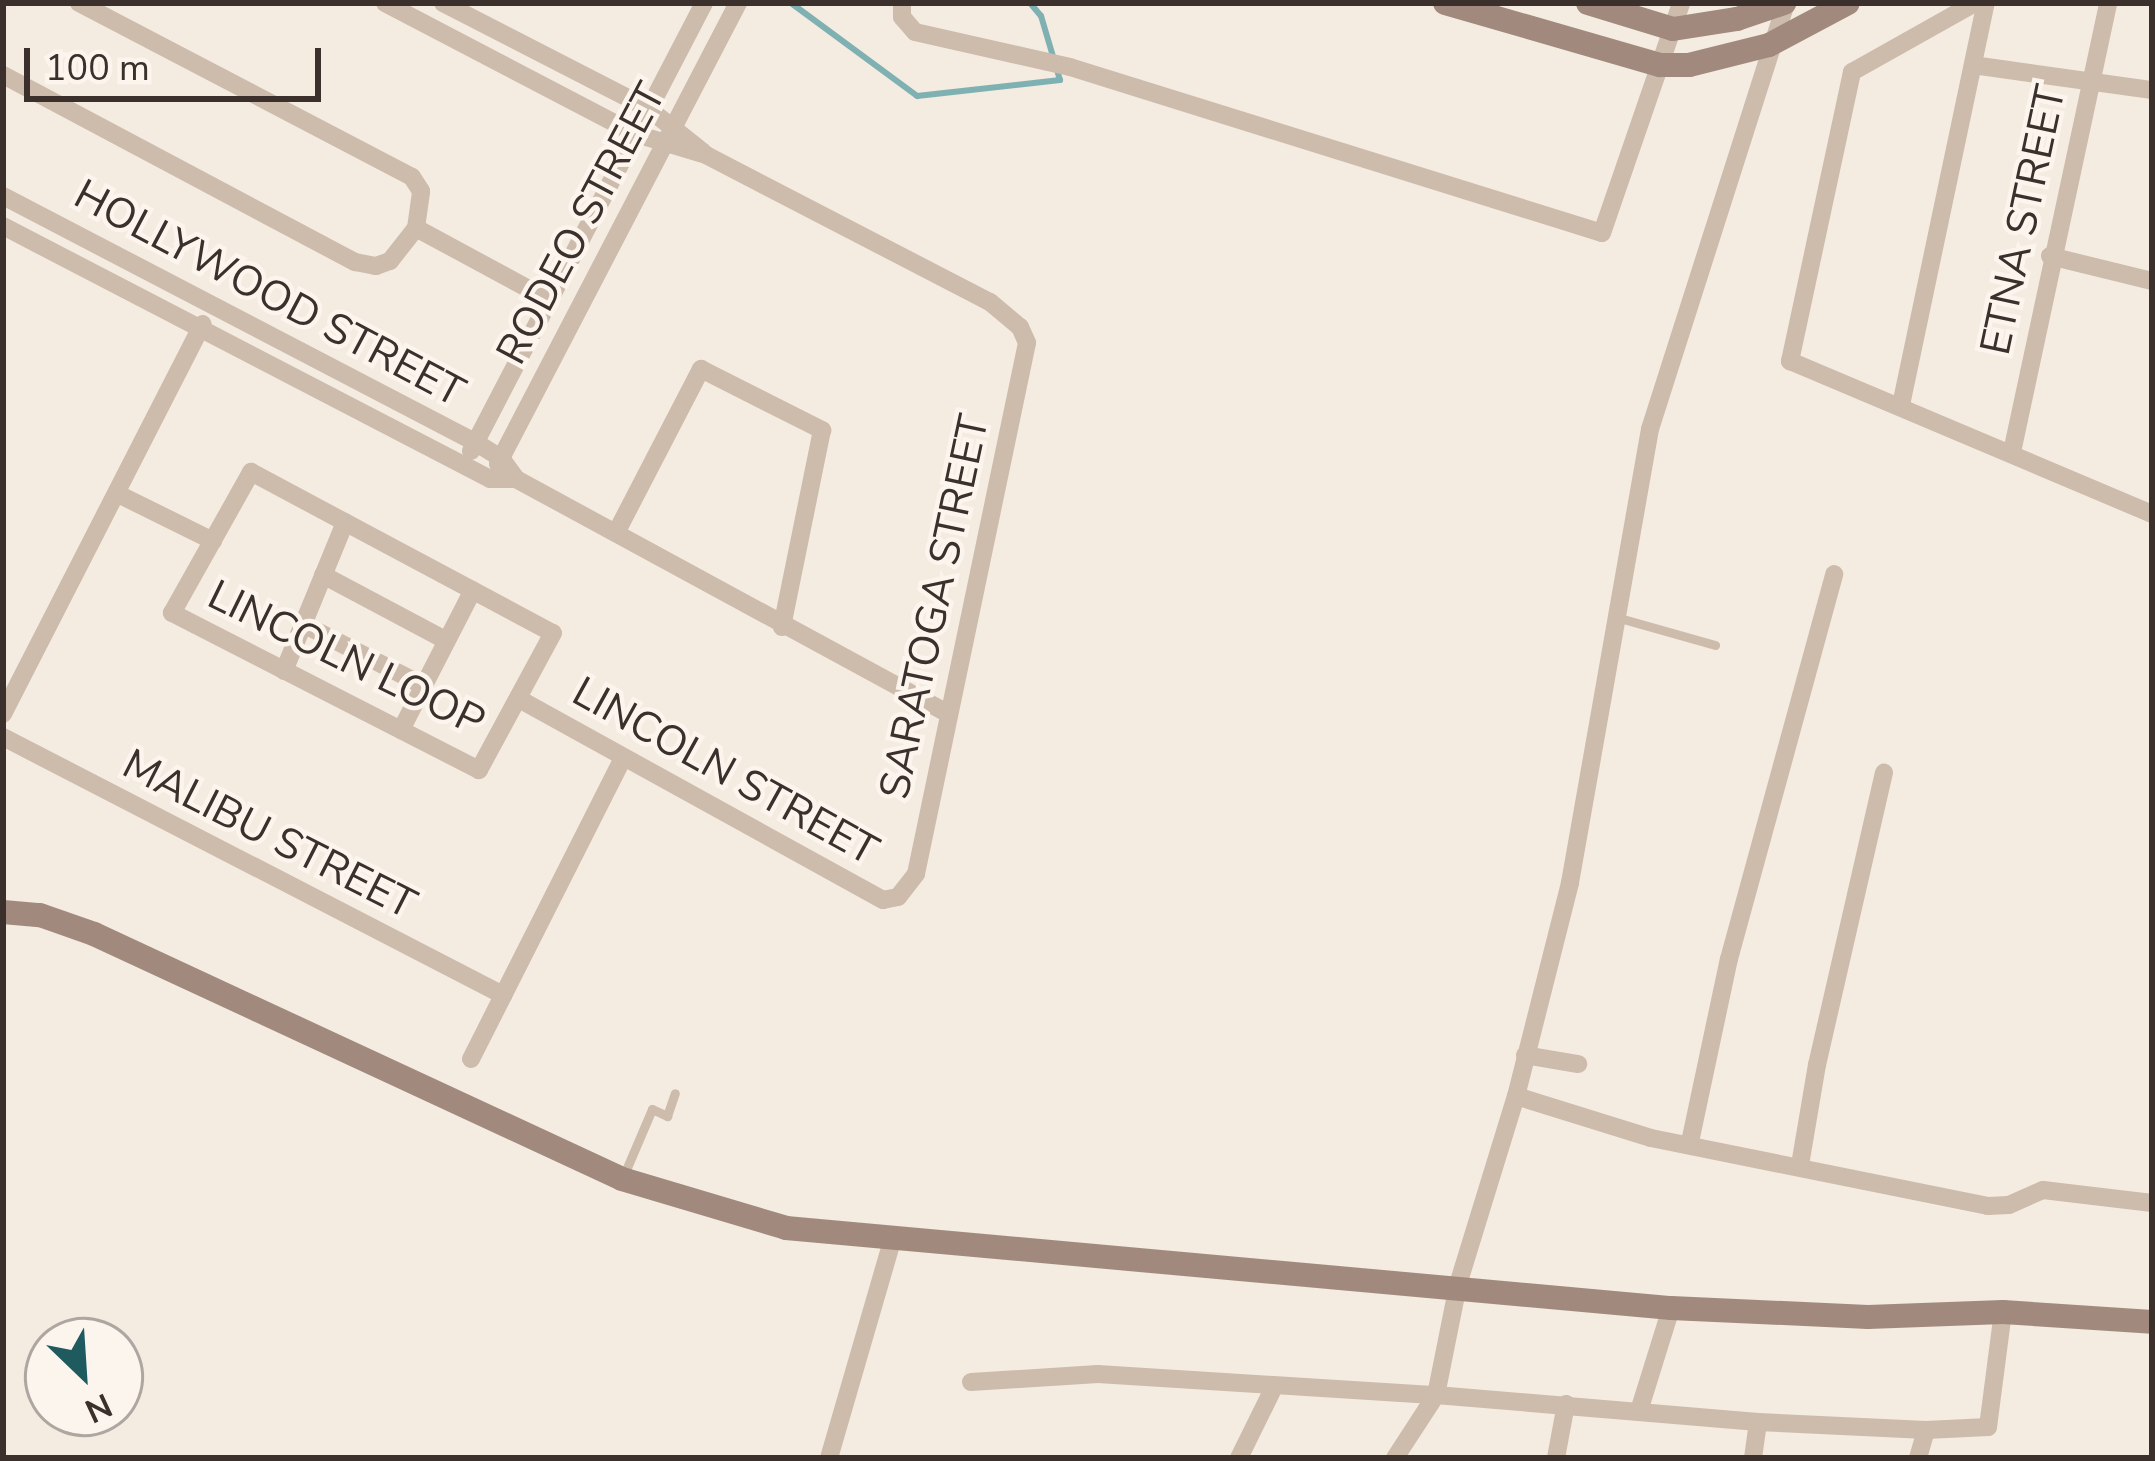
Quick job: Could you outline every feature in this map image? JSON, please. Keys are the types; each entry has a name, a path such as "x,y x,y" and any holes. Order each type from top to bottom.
{"street":[{"path":"3,75 355,262 376,266 390,261 416,228 422,190 412,177 79,3"},
{"path":"386,3 636,134 706,154"},
{"path":"442,3 675,124 706,154"},
{"name":"RODEO STREET","path":"463,465 704,3"},
{"name":"RODEO STREET","path":"490,479 738,3"},
{"path":"902,3 902,17 915,32 1070,67 1602,232 1681,3"},
{"path":"1445,3 1660,64 1689,65 1769,45 1848,3"},
{"path":"1588,3 1672,29 1737,19 1785,3"},
{"path":"1395,1458 1436,1395 1458,1285 1516,1096 1570,883 1613,616 1650,429 1785,3"},
{"path":"1975,3 1852,72 1790,361 2152,514"},
{"path":"1901,405 1986,3"},
{"name":"ETNA STREET","path":"2012,452 2050,256 2108,3"},
{"path":"1972,65 2152,90"},
{"name":"SARATOGA STREET","path":"706,154 990,302 1020,326 1027,343 916,874 898,897"},
{"name":"HOLLYWOOD STREET","path":"3,196 501,458"},
{"name":"HOLLYWOOD STREET","path":"3,226 490,479"},
{"path":"416,228 549,300"},
{"path":"2050,256 2152,281"},
{"path":"3,714 212,308"},
{"path":"616,533 701,369 823,430 782,627"},
{"path":"501,458 516,479 948,714"},
{"name":"LINCOLN LOOP","path":"251,472 345,522 553,633 479,770 172,613 251,472"},
{"path":"490,479 516,479"},
{"path":"118,494 213,541"},
{"path":"284,670 345,522"},
{"path":"323,574 447,641"},
{"path":"1690,1142 1729,959 1834,574"},
{"path":"401,730 473,590"},
{"path":"303,624 424,686"},
{"name":"LINCOLN STREET","path":"519,698 883,900 898,897"},
{"name":"MALIBU STREET","path":"3,737 503,995"},
{"path":"471,1059 623,758"},
{"path":"1800,1165 1817,1065 1884,773"},
{"path":"3,913 40,915 94,934 622,1179 786,1228 1458,1285 1671,1308 1868,1317 2003,1312 2152,1322"},
{"path":"1525,1055 1578,1064"},
{"path":"1516,1096 1651,1138 1690,1142 1988,1206 2009,1205 2043,1190 2152,1203"},
{"path":"829,1458 892,1238"},
{"path":"1639,1411 1671,1308"},
{"path":"971,1382 1098,1373 1566,1404 1758,1422 1926,1430 1988,1427 2003,1312"},
{"path":"1239,1458 1274,1387"},
{"path":"1556,1458 1566,1404"},
{"path":"1753,1458 1758,1422"},
{"path":"1918,1458 1926,1430"}],"lane":[{"path":"1613,616 1715,644"},
{"path":"622,1179 652,1109 667,1115 675,1093"}],"waterway":[{"path":"791,3 917,96 1060,80 1041,16 1030,3"}]}
